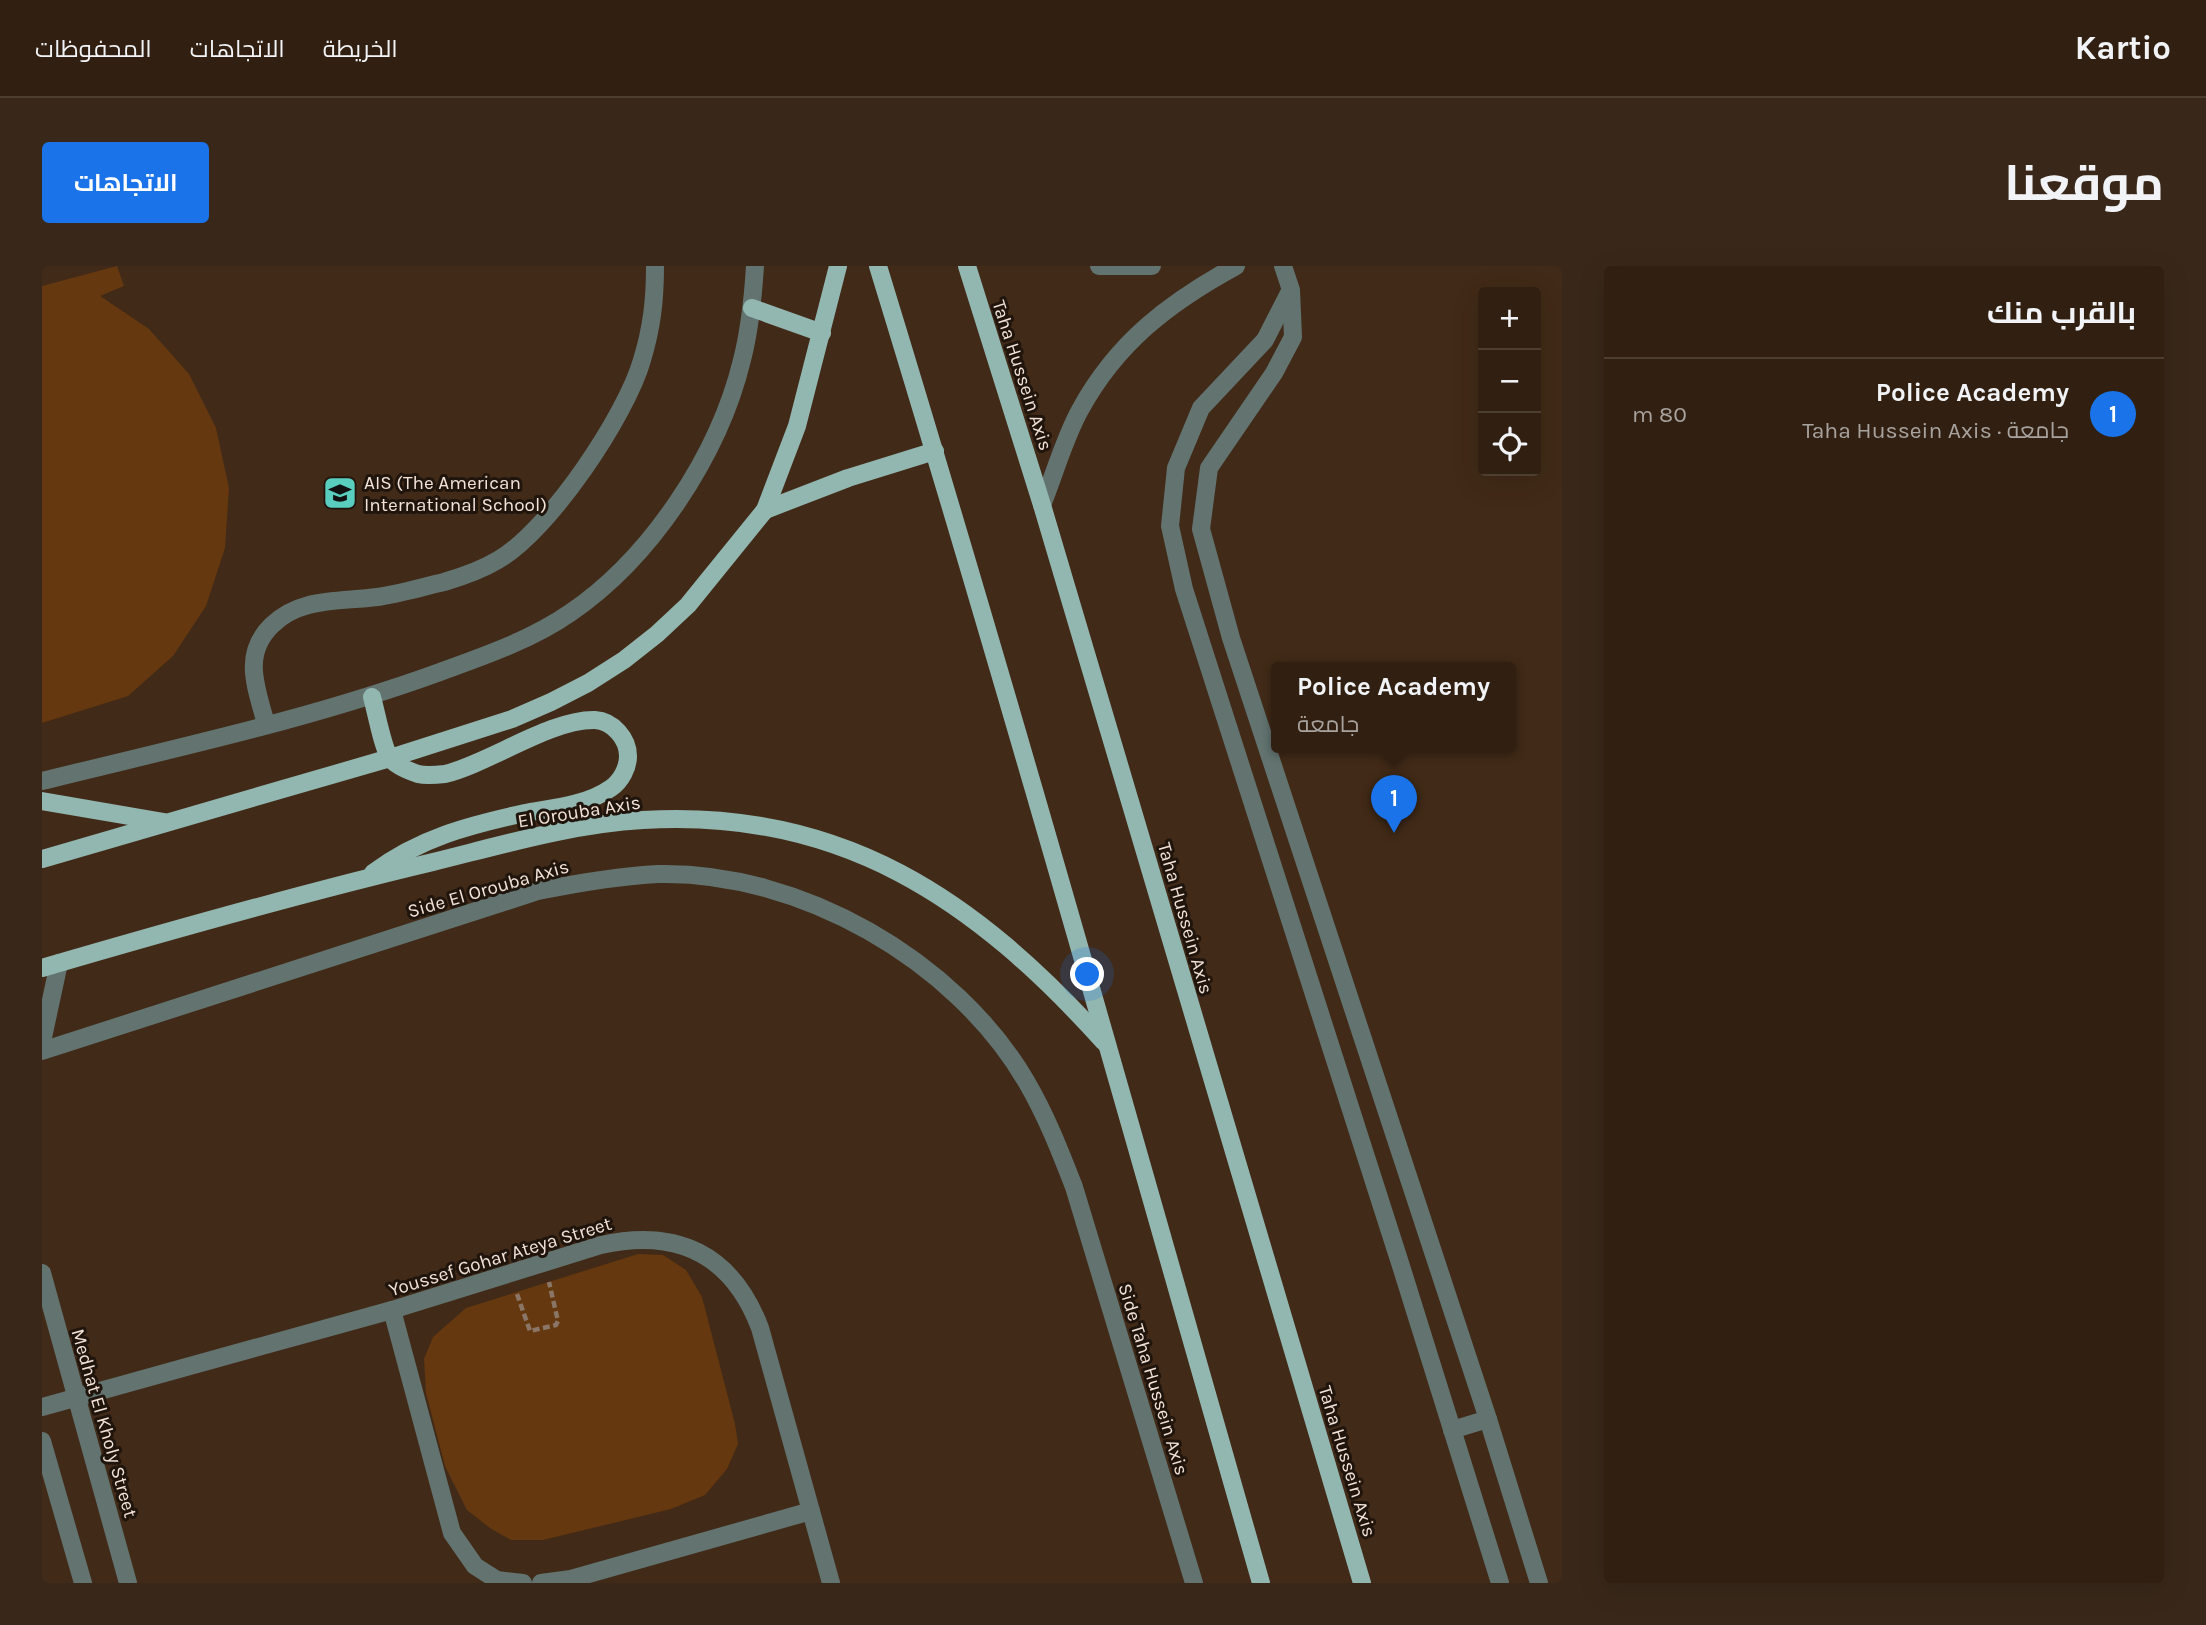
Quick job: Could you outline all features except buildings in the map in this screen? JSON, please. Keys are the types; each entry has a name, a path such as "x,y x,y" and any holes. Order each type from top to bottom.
{"main road":[{"path":"42,859 390,758 512,719 579,688 624,660 688,605 765,510 797,426 838,266"},
{"path":"878,266 1108,1046 1261,1583"},
{"name":"Taha Hussein Axis","path":"967,266 1042,505 1362,1583"},
{"path":"752,308 822,334"},
{"path":"765,510 848,478 934,451"},
{"path":"367,877 401,853 443,834 501,818 584,801 611,789 626,769 628,757 626,744 619,733 598,720 562,727 444,774 421,774 399,766 390,758 372,697"},
{"path":"42,802 171,823"},
{"name":"El Orouba Axis","path":"50,965 367,877 591,826 642,820 746,824 802,834 856,852 908,876 956,906 1038,975 1108,1046"}],"street":[{"path":"266,724 252,661 260,641 271,626 291,612 314,603 379,597 447,581 499,559 544,522 618,417 642,362 655,303 655,266"},
{"path":"42,781 372,697 504,648 569,613 617,573 659,527 694,476 722,420 742,361 752,308 755,266"},
{"path":"1099,266 1152,266"},
{"path":"1042,505 1079,411 1112,361 1154,319 1193,290 1236,266"},
{"path":"1283,266 1291,290 1293,337 1274,373 1209,468 1201,529 1231,638 1488,1419 1539,1583"},
{"path":"1291,290 1265,340 1201,408 1176,468 1170,526 1184,589 1500,1583"},
{"name":"Side El Orouba Axis","path":"42,1051 538,891 598,878 661,874 723,880 783,894 842,916 896,946 945,985 989,1029 1026,1080 1055,1135 1074,1187"},
{"path":"42,1042 50,965"},
{"name":"Side Taha Hussein Axis","path":"1074,1187 1194,1583"},
{"name":"Youssef Gohar Ateya Street","path":"42,1407 392,1310 601,1245 629,1239 654,1239 679,1244 704,1255 723,1269 741,1289 752,1307 831,1583"},
{"name":"Medhat El Kholy Street","path":"42,1273 128,1583"},
{"path":"392,1310 452,1534 475,1566 497,1580 523,1583"},
{"path":"1452,1430 1488,1419"},
{"path":"42,1441 83,1583"},
{"path":"541,1583 571,1579 811,1511"}],"path":[{"path":"511,1275 530,1331 556,1325 558,1321 545,1264"}],"shaded area":[{"path":"117,266 124,286 100,296 149,329 189,374 216,428 229,488 225,548 206,606 173,656 128,696 42,723 42,286"},
{"path":"638,1254 663,1255 686,1270 702,1297 738,1444 727,1469 705,1495 671,1509 543,1540 511,1540 467,1510 445,1466 426,1393 424,1359 433,1337 466,1308"}],"place":[{"name":"AIS (The American International School)","path":"340,493"},
{"name":"Police Academy","path":"1394,833"}]}
